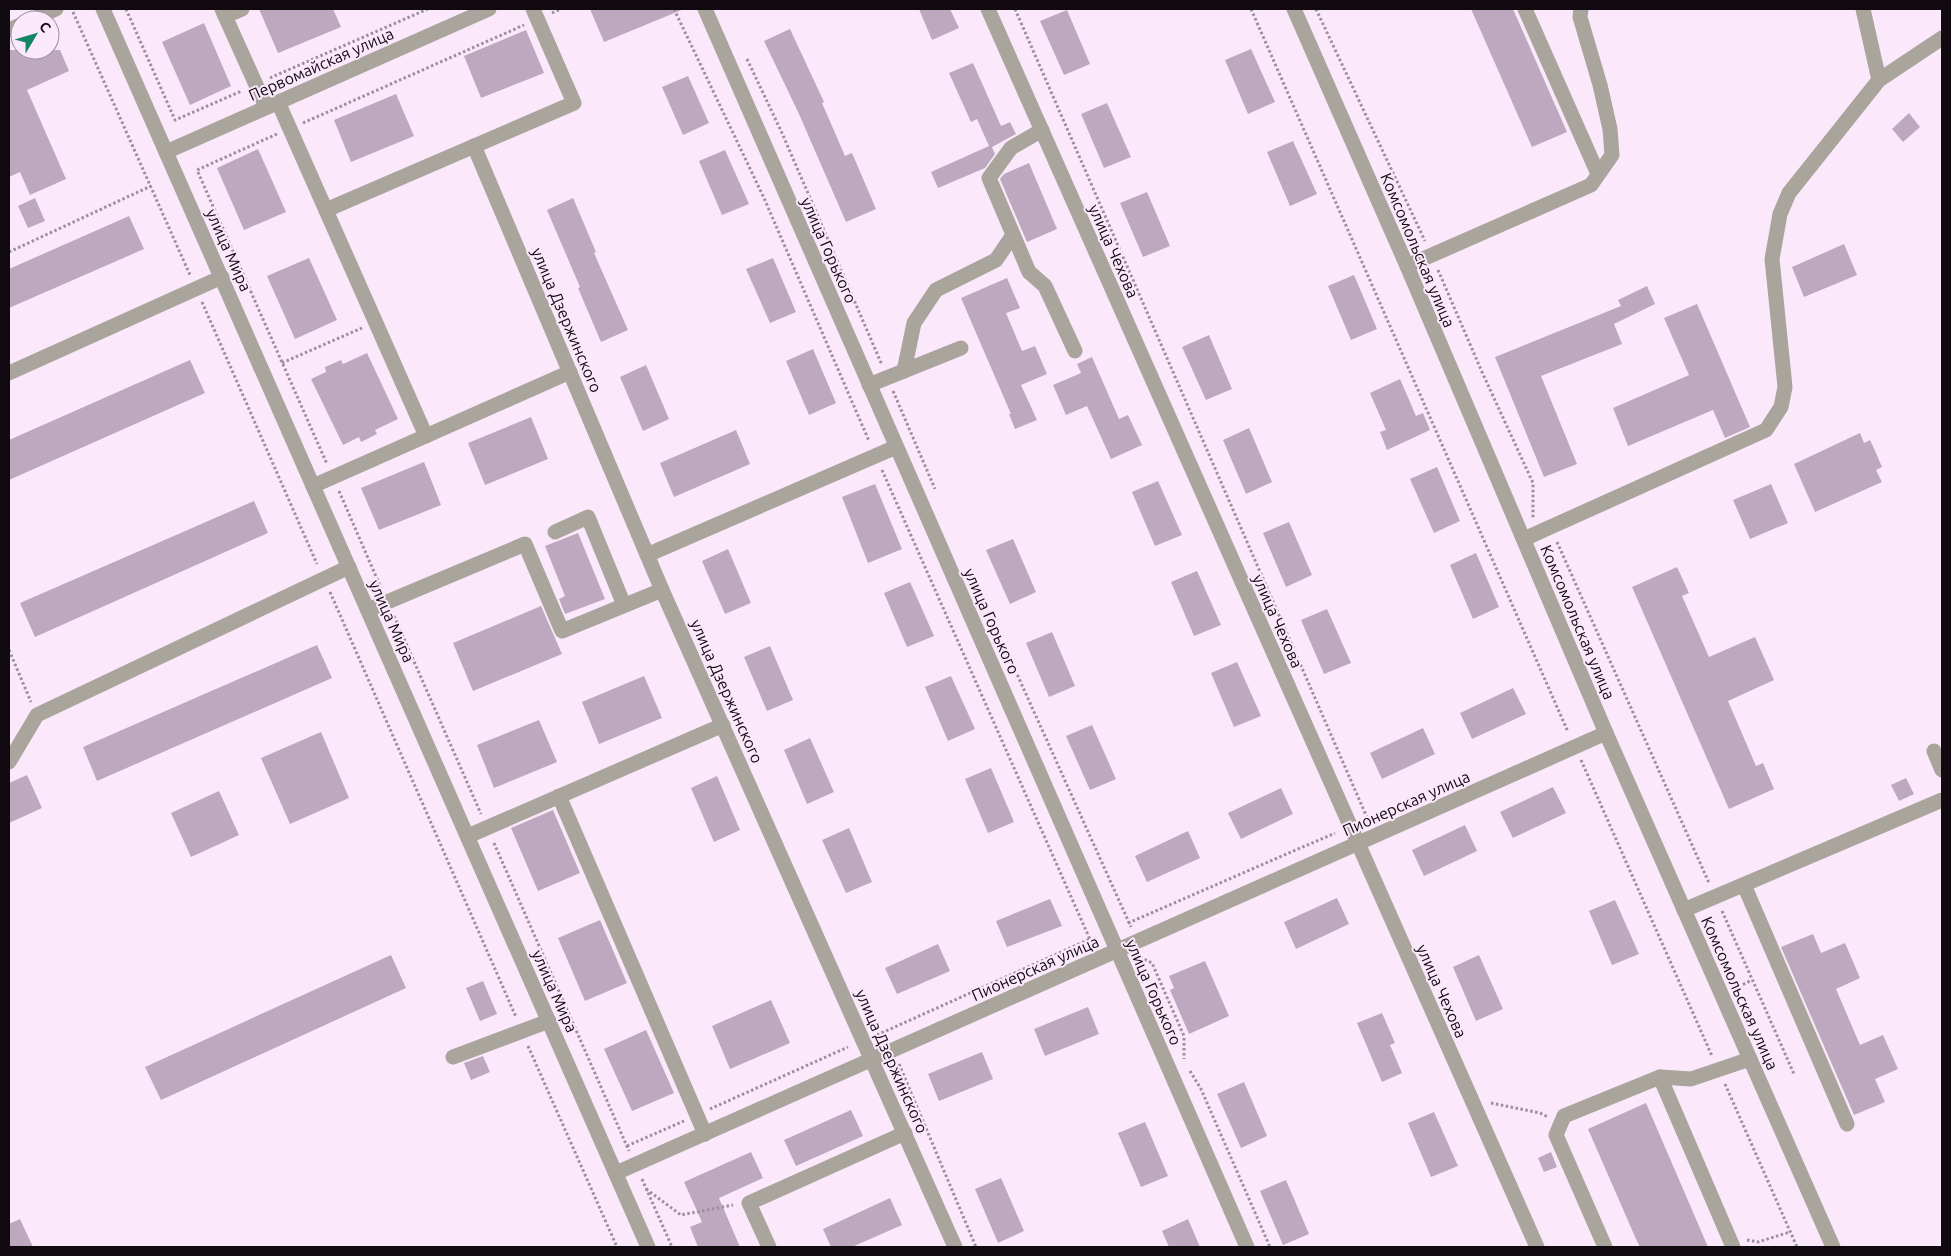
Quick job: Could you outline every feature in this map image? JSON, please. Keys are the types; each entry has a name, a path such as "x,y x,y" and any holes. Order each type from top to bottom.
{"street":[{"name":"улица Мира","path":"103,9 648,1247"},
{"path":"242,9 224,12 256,84 290,129 426,436"},
{"name":"улица Горького","path":"705,9 1247,1247"},
{"name":"улица Чехова","path":"988,9 1537,1247"},
{"name":"Комсомольская улица","path":"1294,9 1528,537 1606,733 1833,1247"},
{"path":"1525,9 1598,174"},
{"path":"1407,266 1591,185 1612,155 1610,129 1600,85 1580,17 1581,9"},
{"path":"1863,9 1879,80"},
{"name":"Первомайская улица","path":"166,152 481,10"},
{"path":"326,210 574,103 535,14"},
{"path":"1528,537 1766,430 1781,408 1785,387 1772,259 1780,214 1790,193 1879,80 1942,38"},
{"path":"1042,130 1011,148 989,178 1029,272 1045,286 1075,350"},
{"name":"улица Дзержинского","path":"474,146 662,590 955,1247"},
{"path":"904,371 914,323 936,290 996,260 1013,235"},
{"path":"9,374 222,277"},
{"path":"869,385 961,348"},
{"path":"313,486 570,372"},
{"path":"647,555 896,447"},
{"path":"555,532 588,518 624,605"},
{"path":"368,610 525,544 562,632 662,590"},
{"path":"9,762 37,715 349,567"},
{"path":"468,836 723,724"},
{"name":"Пионерская улица","path":"616,1173 1606,733"},
{"path":"1934,751 1942,770"},
{"path":"559,796 705,1134"},
{"path":"1684,910 1942,800"},
{"path":"1744,885 1847,1124"},
{"path":"453,1056 549,1021"},
{"path":"1605,1247 1556,1135 1564,1116 1660,1076 1690,1079 1750,1059"},
{"path":"1660,1076 1731,1242"},
{"path":"769,1247 749,1204 905,1133"}],"path":[{"path":"72,9 617,1247"},
{"path":"126,9 175,120 428,9"},
{"path":"561,9 535,14 290,129 197,170 672,1247"},
{"path":"674,9 764,198 1099,959"},
{"path":"1015,9 1375,836"},
{"path":"1251,9 1797,1247"},
{"path":"1316,9 1432,255 1482,372 1533,483 1528,537"},
{"path":"745,55 782,133 937,493"},
{"path":"9,252 151,186"},
{"path":"282,363 376,322"},
{"path":"1554,536 1794,1074"},
{"path":"999,636 1137,942 1140,957 1152,963 1184,1036 1184,1061"},
{"path":"9,650 37,715"},
{"path":"1738,987 1752,980"},
{"path":"899,1064 976,1247"},
{"path":"1188,1068 1201,1089 1270,1247"},
{"path":"1471,1099 1540,1113 1560,1124"},
{"path":"646,1189 680,1215 723,1205 749,1204"},
{"path":"1731,1242 1758,1242 1790,1232"}],"building":[{"path":"259,9 333,9 341,27 278,53"},
{"path":"590,9 684,9 604,42"},
{"path":"919,9 950,9 959,28 932,40"},
{"path":"1471,9 1513,9 1567,132 1532,147"},
{"path":"1067,10 1090,64 1064,75 1040,21"},
{"path":"204,23 231,86 190,105 162,42"},
{"path":"790,29 824,102 822,103 845,156 852,153 876,209 846,222 799,114 764,41"},
{"path":"526,30 544,73 481,98 464,56"},
{"path":"1251,49 1275,102 1248,114 1225,60"},
{"path":"9,50 10,60 60,60 60,50 69,71 27,90 66,179 30,195 20,172 9,177"},
{"path":"973,63 1001,126 1010,122 1016,134 992,147 995,154 985,168 938,188 931,172 989,146 977,119 971,122 949,73"},
{"path":"688,76 709,123 683,135 662,87"},
{"path":"396,94 414,136 351,162 334,120"},
{"path":"1107,103 1131,157 1104,168 1081,114"},
{"path":"1909,113 1920,127 1903,142 1892,129"},
{"path":"1293,141 1317,194 1290,206 1267,152"},
{"path":"258,149 286,212 244,230 217,168"},
{"path":"725,150 749,204 722,215 699,161"},
{"path":"1029,163 1057,229 1027,242 1000,179 1004,174"},
{"path":"1147,192 1170,246 1143,257 1120,203"},
{"path":"35,198 45,221 28,228 18,206"},
{"path":"573,198 596,252 594,253 628,330 601,342 547,210"},
{"path":"129,216 144,249 9,308 9,269"},
{"path":"1844,244 1857,275 1804,297 1792,267"},
{"path":"309,258 337,320 295,339 267,276"},
{"path":"773,258 796,312 770,323 746,269"},
{"path":"1354,275 1377,329 1351,340 1328,286"},
{"path":"1007,278 1020,308 1006,313 1022,351 1035,346 1047,374 1021,385 1037,420 1015,429 1009,414 1011,414 961,298"},
{"path":"1647,286 1655,304 1614,324 1622,344 1541,376 1577,464 1544,477 1495,357 1621,306 1618,300"},
{"path":"1697,304 1750,427 1725,438 1713,410 1628,446 1613,408 1689,375 1664,318"},
{"path":"1209,335 1232,389 1206,400 1182,347"},
{"path":"813,349 836,403 809,415 786,361"},
{"path":"367,353 398,419 375,430 377,434 361,442 359,437 343,445 311,379 326,372 325,367 341,360 343,364"},
{"path":"1092,357 1119,419 1128,415 1142,445 1111,459 1087,406 1066,415 1053,385 1081,373 1077,364"},
{"path":"190,360 205,393 9,480 9,440"},
{"path":"646,365 669,419 643,431 620,377"},
{"path":"1400,379 1416,416 1423,413 1430,430 1387,450 1380,432 1386,430 1370,393"},
{"path":"531,417 548,459 485,485 468,443"},
{"path":"1249,428 1272,482 1246,494 1223,440"},
{"path":"736,430 750,464 674,497 660,463"},
{"path":"1860,433 1864,443 1870,440 1876,453 1882,467 1876,470 1882,482 1815,512 1794,464"},
{"path":"424,462 441,505 379,530 361,488"},
{"path":"1437,467 1460,521 1434,533 1410,479"},
{"path":"1158,481 1182,535 1155,546 1132,492"},
{"path":"875,484 902,549 868,563 842,497"},
{"path":"1771,484 1788,523 1750,539 1733,500"},
{"path":"254,501 268,533 35,637 20,603"},
{"path":"1289,522 1312,575 1286,587 1263,533"},
{"path":"578,533 605,599 565,614 559,599 565,596 545,546"},
{"path":"1013,539 1036,592 1010,604 986,550"},
{"path":"728,549 751,603 725,614 702,561"},
{"path":"1476,553 1499,607 1473,619 1450,565"},
{"path":"1677,567 1689,593 1682,596 1709,657 1755,637 1774,680 1728,701 1756,766 1763,763 1774,789 1729,809 1632,587"},
{"path":"1197,571 1221,625 1194,636 1171,582"},
{"path":"910,582 934,636 907,647 884,593"},
{"path":"541,606 562,654 473,691 453,643"},
{"path":"1327,609 1351,663 1324,674 1301,620"},
{"path":"1052,632 1075,686 1049,697 1026,643"},
{"path":"317,645 332,678 97,781 83,747"},
{"path":"770,646 793,700 767,711 744,657"},
{"path":"1237,662 1261,716 1234,727 1211,673"},
{"path":"644,676 662,718 599,744 582,702"},
{"path":"951,676 975,729 948,741 925,687"},
{"path":"1513,688 1526,714 1472,739 1460,713"},
{"path":"539,720 557,762 494,788 477,745"},
{"path":"1092,725 1116,779 1090,790 1066,736"},
{"path":"1423,728 1435,754 1382,779 1370,753"},
{"path":"321,732 349,798 290,824 261,758"},
{"path":"810,738 834,792 807,804 784,750"},
{"path":"991,768 1014,822 988,833 965,779"},
{"path":"27,775 42,808 9,823 9,783"},
{"path":"717,776 740,830 714,842 691,788"},
{"path":"1906,778 1914,794 1899,801 1891,785"},
{"path":"1553,787 1566,813 1513,838 1500,812"},
{"path":"1281,788 1293,814 1241,839 1228,813"},
{"path":"219,791 239,835 191,857 171,813"},
{"path":"553,810 580,873 538,891 511,828"},
{"path":"1465,825 1477,851 1424,876 1412,850"},
{"path":"849,828 872,882 846,893 822,840"},
{"path":"1188,831 1200,858 1147,882 1135,856"},
{"path":"1337,898 1349,924 1296,949 1284,922"},
{"path":"1050,899 1062,926 1007,947 996,921"},
{"path":"1615,900 1639,954 1612,965 1589,911"},
{"path":"600,920 627,983 585,1001 558,938"},
{"path":"1813,934 1821,953 1845,943 1860,978 1836,989 1860,1045 1883,1035 1898,1069 1875,1079 1885,1102 1854,1115 1781,947"},
{"path":"938,944 950,971 897,994 885,968"},
{"path":"391,955 406,988 161,1100 145,1067"},
{"path":"1479,955 1503,1009 1476,1021 1453,967"},
{"path":"1205,961 1229,1016 1189,1034 1170,990 1174,988 1169,976"},
{"path":"483,981 497,1014 480,1021 466,988"},
{"path":"771,1000 790,1043 730,1069 712,1026"},
{"path":"1088,1007 1099,1034 1045,1056 1034,1029"},
{"path":"1382,1013 1395,1043 1390,1045 1402,1073 1382,1082 1357,1023"},
{"path":"646,1030 674,1093 632,1111 604,1049"},
{"path":"982,1052 993,1079 939,1101 928,1074"},
{"path":"483,1056 490,1072 471,1080 464,1063"},
{"path":"1244,1082 1267,1136 1241,1148 1217,1094"},
{"path":"1646,1103 1708,1247 1640,1247 1588,1129"},
{"path":"851,1110 863,1136 796,1166 784,1140"},
{"path":"1434,1112 1458,1166 1431,1177 1408,1123"},
{"path":"1145,1122 1168,1176 1141,1187 1118,1133"},
{"path":"751,1152 763,1178 719,1198 740,1247 698,1247 690,1227 702,1222 684,1182"},
{"path":"1551,1152 1557,1167 1544,1172 1538,1158"},
{"path":"1001,1178 1024,1231 998,1243 975,1189"},
{"path":"1286,1180 1309,1234 1283,1245 1260,1191"},
{"path":"890,1198 902,1225 852,1247 831,1247 823,1229"},
{"path":"20,1219 33,1247 9,1247 9,1224"},
{"path":"1188,1219 1200,1247 1169,1247 1162,1231"}]}
